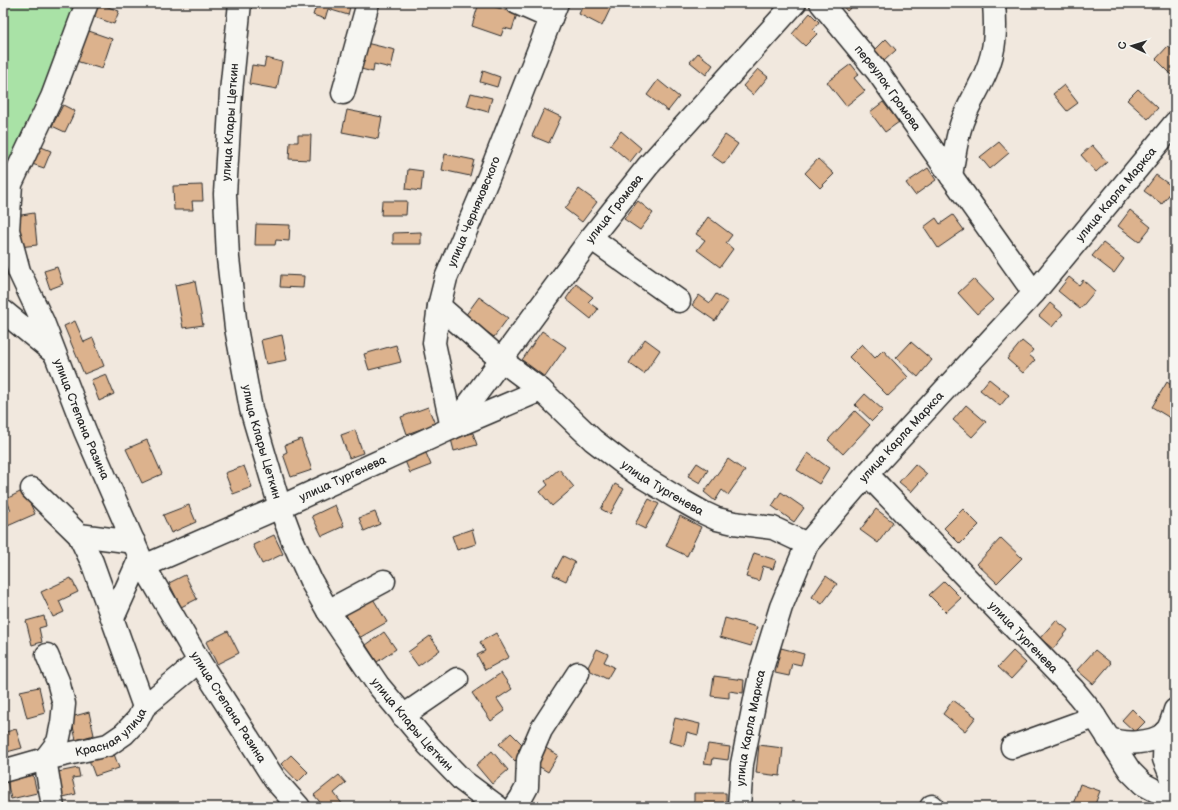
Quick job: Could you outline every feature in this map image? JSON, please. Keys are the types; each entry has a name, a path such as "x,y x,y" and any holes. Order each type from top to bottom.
{"street":[{"name":"улица Степана Разина","path":"87,3 52,97 11,184 6,237 18,271 43,322 85,431 139,555 199,662 275,780 299,807"},
{"name":"улица Клары Цеткин","path":"240,3 231,92 225,194 228,258 236,328 251,409 280,507 311,581 328,610 378,685 428,745 463,781 498,807"},
{"path":"344,93 368,3"},
{"path":"517,3 554,11"},
{"name":"улица Громова","path":"452,428 591,238 648,166 795,3"},
{"name":"переулок Громова","path":"821,3 877,71 1034,293"},
{"path":"951,176 962,122 986,73 992,53 996,27 994,3"},
{"name":"улица Черняховского","path":"452,428 434,343 439,306 446,278 489,176 554,11"},
{"name":"улица Карла Маркса","path":"739,807 742,764 760,676 781,607 807,544 868,474 1034,293 1175,123"},
{"path":"591,238 679,301"},
{"name":"улица Тургенева","path":"439,306 501,360 541,390 593,440 636,473 702,512 734,523 773,528 807,544"},
{"path":"3,310 56,355"},
{"name":"улица Тургенева","path":"139,555 280,507 452,428 541,390"},
{"name":"улица Тургенева","path":"868,474 1073,689 1095,717 1130,771 1143,784 1175,801"},
{"path":"32,489 79,535 92,562 144,706"},
{"path":"79,535 139,555 113,618"},
{"path":"328,610 384,581"},
{"path":"47,655 58,681 64,704 58,742 45,759 53,807"},
{"name":"Красная улица","path":"3,771 45,759 108,745 124,734 138,719 144,706 199,662"},
{"path":"515,807 522,798 527,787 528,760 541,730 578,673"},
{"path":"403,716 457,679"},
{"path":"1175,710 1166,732 1164,758 1175,786"},
{"path":"1012,747 1095,717"},
{"path":"1108,738 1116,742 1142,742 1158,737 1166,732"}],"green space":[{"path":"3,3 78,3 3,194"}],"building":[{"path":"97,3 119,11 114,24 92,16"},
{"path":"317,3 351,3 348,15 328,9 325,19 313,15"},
{"path":"479,3 517,14 512,30 504,28 501,36 472,26"},
{"path":"584,3 613,3 602,26 579,14"},
{"path":"840,3 856,3 847,11"},
{"path":"810,13 819,22 813,30 817,34 805,46 792,34"},
{"path":"86,30 112,39 102,69 76,61"},
{"path":"886,39 896,50 884,61 875,50"},
{"path":"366,43 395,50 391,68 374,64 373,72 361,69"},
{"path":"1168,46 1175,53 1175,78 1156,59"},
{"path":"698,53 713,65 706,75 690,62"},
{"path":"266,58 282,62 277,89 249,84 252,65 264,67"},
{"path":"851,64 859,74 854,78 865,91 846,106 827,82"},
{"path":"758,69 768,77 753,95 743,86"},
{"path":"483,71 500,77 497,87 480,82"},
{"path":"658,80 679,97 668,111 647,95"},
{"path":"1064,85 1078,103 1067,111 1053,94"},
{"path":"1138,89 1158,108 1148,119 1127,100"},
{"path":"471,93 492,98 488,112 467,106"},
{"path":"883,102 899,122 885,132 870,112"},
{"path":"63,105 75,111 65,132 52,126"},
{"path":"544,109 561,117 549,143 532,136"},
{"path":"347,110 382,117 378,139 342,132"},
{"path":"621,131 641,148 630,162 610,145"},
{"path":"298,135 311,135 310,160 289,159 290,142 298,142"},
{"path":"725,135 738,144 724,164 711,155"},
{"path":"999,142 1009,153 990,169 980,157"},
{"path":"1092,145 1107,162 1096,172 1081,155"},
{"path":"39,146 51,151 44,168 32,164"},
{"path":"445,154 474,160 470,176 442,170"},
{"path":"818,159 834,174 820,188 805,173"},
{"path":"928,168 936,180 915,195 906,183"},
{"path":"408,169 423,171 421,191 406,189"},
{"path":"1156,175 1174,188 1162,204 1144,191"},
{"path":"202,185 203,201 192,201 193,210 174,210 173,186"},
{"path":"579,189 597,202 582,222 565,209"},
{"path":"382,201 407,201 406,215 381,215"},
{"path":"638,201 653,213 640,230 624,219"},
{"path":"1130,210 1151,227 1139,242 1118,226"},
{"path":"34,213 37,245 19,247 15,216"},
{"path":"953,215 964,230 938,248 924,227 936,218 940,224"},
{"path":"708,217 732,235 726,243 733,249 720,267 697,250 705,240 696,234"},
{"path":"256,224 290,225 289,241 276,240 275,245 255,245"},
{"path":"421,232 421,244 393,244 393,233"},
{"path":"1103,243 1124,259 1114,273 1092,256"},
{"path":"57,267 63,284 50,289 44,271"},
{"path":"281,275 304,276 303,288 280,287"},
{"path":"1069,277 1079,285 1083,280 1095,291 1080,309 1058,291"},
{"path":"973,279 993,300 977,314 958,293"},
{"path":"195,281 203,325 183,328 175,285"},
{"path":"576,284 593,297 588,302 598,309 591,319 566,299"},
{"path":"716,294 728,302 715,321 692,305 699,295 710,303"},
{"path":"479,297 508,318 494,337 465,316"},
{"path":"1050,303 1063,314 1052,327 1039,316"},
{"path":"75,321 84,342 93,338 104,366 84,374 64,326"},
{"path":"542,331 566,347 545,377 522,360"},
{"path":"282,335 287,360 266,364 261,340"},
{"path":"645,339 660,350 644,374 629,363"},
{"path":"1022,341 1033,350 1029,355 1035,360 1023,373 1007,359"},
{"path":"911,342 932,360 918,377 896,358"},
{"path":"862,344 875,358 883,350 908,377 888,396 849,357"},
{"path":"396,345 401,362 369,370 364,354"},
{"path":"106,374 114,394 99,401 91,380"},
{"path":"989,379 1009,395 1000,406 980,390"},
{"path":"1167,382 1175,388 1175,421 1152,407"},
{"path":"865,394 883,410 872,421 855,405"},
{"path":"966,405 986,422 972,437 953,420"},
{"path":"428,407 435,424 407,434 401,417"},
{"path":"855,411 870,425 843,454 828,440"},
{"path":"355,430 363,453 349,458 341,435"},
{"path":"473,433 477,445 454,451 451,439"},
{"path":"301,439 312,470 291,477 283,454 287,452 285,445"},
{"path":"147,440 162,474 142,483 126,449"},
{"path":"426,453 431,465 410,473 405,461"},
{"path":"808,453 829,468 819,484 797,470"},
{"path":"728,459 745,471 728,495 722,490 715,501 704,492"},
{"path":"697,463 708,470 700,483 688,476"},
{"path":"915,464 927,474 911,492 899,482"},
{"path":"244,466 252,487 233,494 225,473"},
{"path":"559,469 574,487 552,506 540,492 548,485 545,481"},
{"path":"615,484 624,489 610,514 601,509"},
{"path":"24,490 35,514 3,528 3,513 11,510 6,499"},
{"path":"781,492 804,508 794,522 772,506"},
{"path":"649,499 659,504 645,529 635,524"},
{"path":"189,505 196,522 171,533 163,515"},
{"path":"335,505 344,526 322,536 312,516"},
{"path":"876,509 893,522 878,543 860,530"},
{"path":"963,509 979,525 960,544 944,528"},
{"path":"375,512 380,524 364,531 359,518"},
{"path":"680,516 701,527 687,556 666,546"},
{"path":"472,529 476,544 457,550 452,536"},
{"path":"274,535 283,554 262,564 253,545"},
{"path":"1001,538 1022,558 997,583 977,564"},
{"path":"754,553 776,560 773,569 763,566 759,581 746,577"},
{"path":"563,556 575,562 566,581 553,575"},
{"path":"185,575 197,599 181,607 169,583"},
{"path":"826,576 837,584 822,604 812,597"},
{"path":"71,578 78,592 59,601 64,612 53,617 41,592"},
{"path":"944,581 961,598 946,612 929,595"},
{"path":"372,597 387,622 359,638 345,613"},
{"path":"44,616 46,626 39,628 42,642 32,645 26,621"},
{"path":"725,618 757,627 751,646 720,637"},
{"path":"1056,620 1068,630 1053,649 1040,638"},
{"path":"228,631 239,653 217,664 206,642"},
{"path":"384,632 396,649 377,662 366,645"},
{"path":"496,633 509,657 485,670 477,655 485,651 480,642"},
{"path":"430,636 440,650 418,666 408,652"},
{"path":"781,648 804,654 801,665 792,663 789,676 775,673"},
{"path":"597,649 608,654 604,662 614,667 607,679 587,669"},
{"path":"1095,650 1111,663 1093,684 1077,670"},
{"path":"1013,651 1026,663 1011,679 998,667"},
{"path":"501,673 512,689 497,699 505,711 491,721 472,693"},
{"path":"714,676 744,680 743,693 729,691 729,698 711,696"},
{"path":"39,687 45,713 27,718 20,691"},
{"path":"953,700 976,717 965,731 943,714"},
{"path":"1132,709 1145,722 1135,732 1122,720"},
{"path":"89,712 94,735 76,740 71,717"},
{"path":"675,718 700,724 698,735 687,732 684,746 669,742"},
{"path":"16,729 22,748 3,753 3,733"},
{"path":"511,733 523,745 518,750 522,754 515,761 499,744"},
{"path":"708,744 730,747 728,760 713,758 712,764 704,763"},
{"path":"759,745 783,748 780,776 756,773"},
{"path":"544,747 558,755 548,772 535,764"},
{"path":"113,751 119,768 95,776 89,760"},
{"path":"492,751 508,770 492,784 476,765"},
{"path":"291,755 308,772 298,782 281,764"},
{"path":"78,768 80,777 72,778 76,794 63,797 58,772"},
{"path":"33,775 37,793 11,799 7,781"},
{"path":"339,775 346,783 334,793 343,805 340,807 324,807 314,795"},
{"path":"1080,784 1100,791 1094,807 1072,807"},
{"path":"694,793 726,793 726,806 694,806"},
{"path":"756,804 784,806 784,807 756,807"}]}
